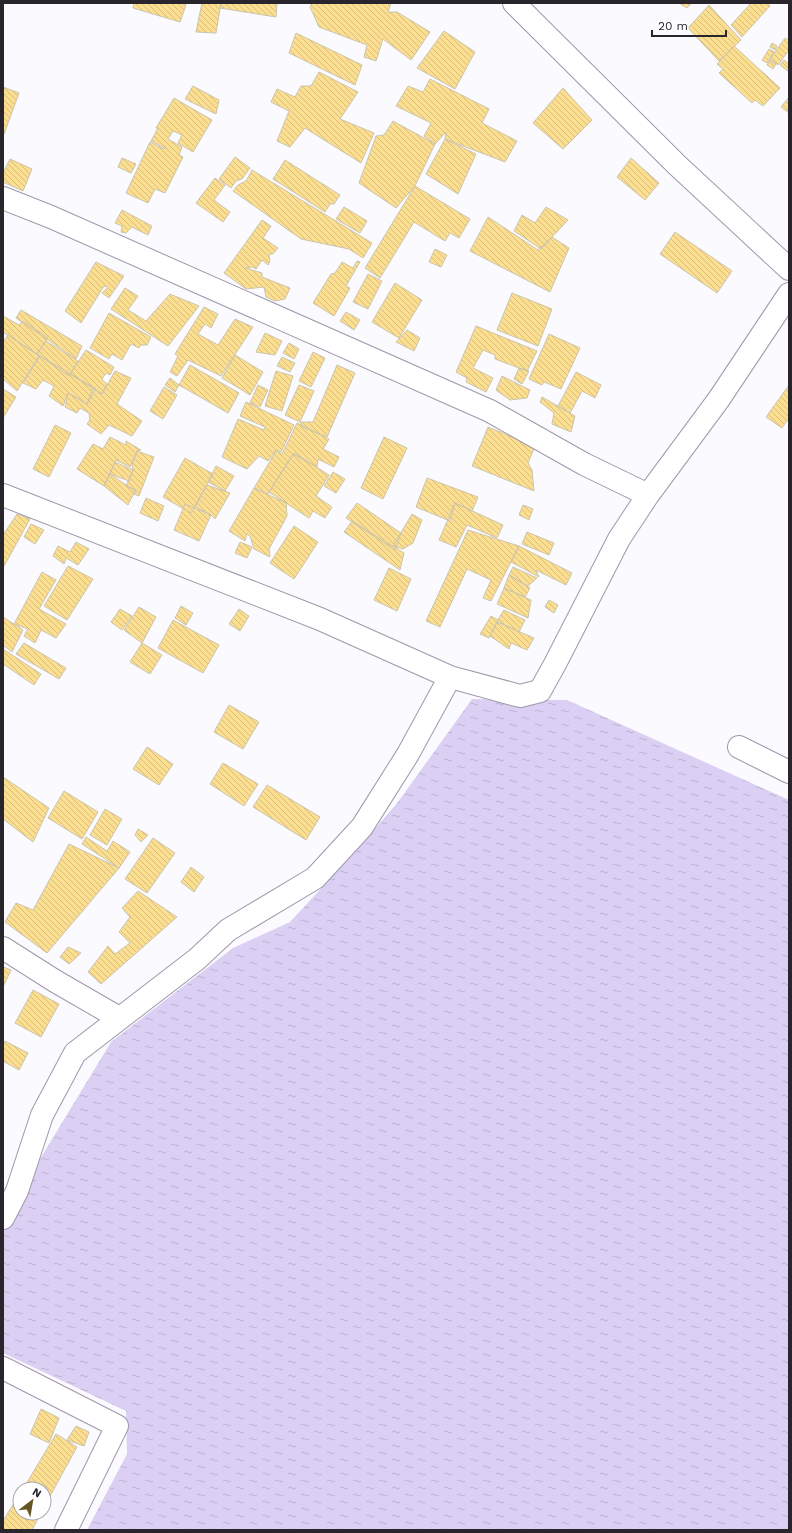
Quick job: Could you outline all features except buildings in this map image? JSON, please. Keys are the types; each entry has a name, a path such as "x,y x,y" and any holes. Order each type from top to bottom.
{"street":[{"path":"514,3 677,166 789,269"},
{"path":"3,198 51,217 490,411 584,464 648,495"},
{"path":"3,496 320,619 450,677 520,696 540,691 619,539 648,495 719,399 789,294"},
{"path":"3,1218 17,1191 42,1115 75,1053 197,959 228,930 315,878 362,827 408,754 450,677"},
{"path":"739,747 789,772"},
{"path":"3,948 55,981 119,1018"},
{"path":"3,1368 117,1426 66,1530"}],"water":[{"path":"472,699 567,700 789,800 789,1530 87,1530 127,1454 126,1411 3,1353 3,1233 40,1159 111,1042 233,948 290,922 356,851 398,802"}]}
